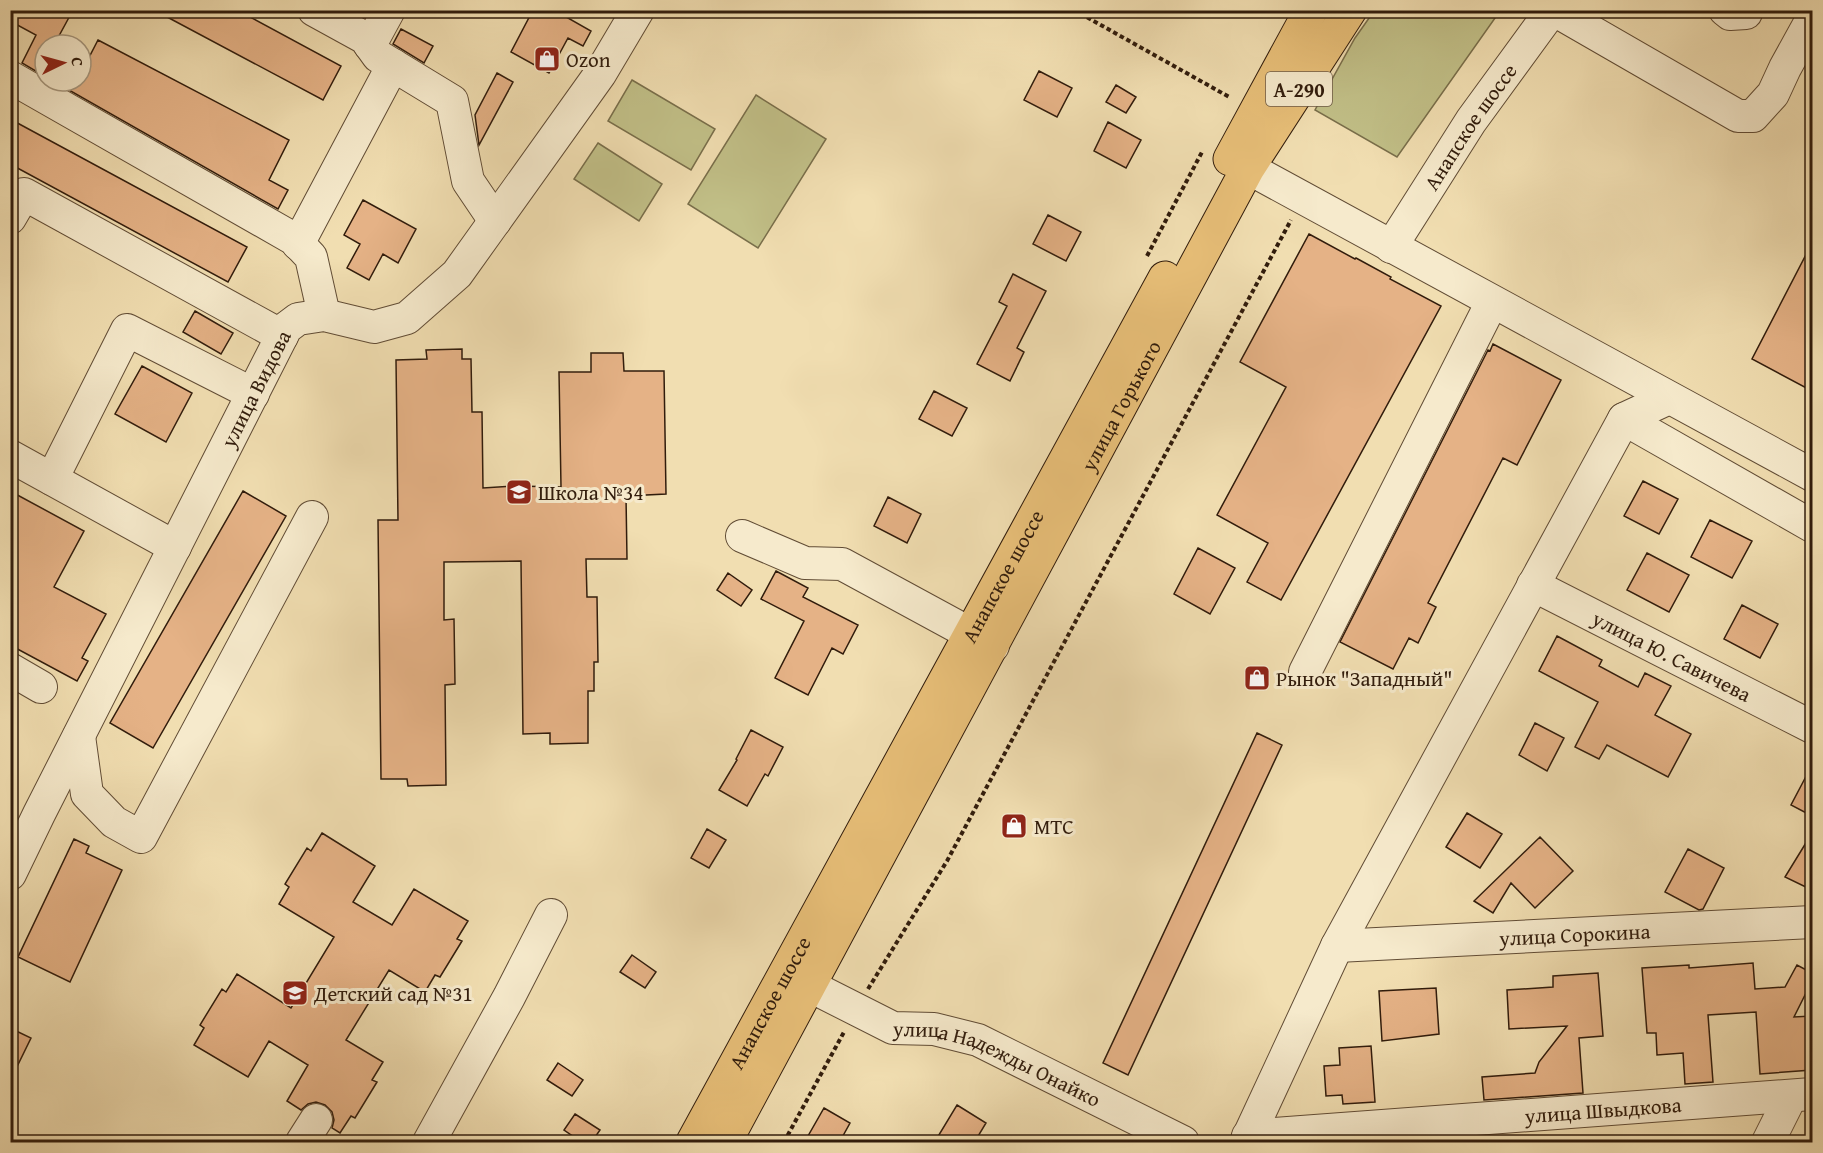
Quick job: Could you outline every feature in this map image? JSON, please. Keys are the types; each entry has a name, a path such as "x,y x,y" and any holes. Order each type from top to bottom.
{"highway":[{"name":"Анапское шоссе","path":"725,1143 810,986 981,640 1311,10"},
{"name":"А-290","path":"1248,168 1350,10"},
{"name":"улица Горького","path":"981,640 1248,168"},
{"name":"Анапское шоссе","path":"693,1143 981,640"}],"street":[{"path":"314,10 365,38 381,55 452,101 468,181 495,221"},
{"path":"298,243 381,55 389,10"},
{"name":"улица Видова","path":"10,874 286,328 298,319 324,315 374,327 406,318 457,274 600,74 638,10"},
{"path":"1553,10 1738,116 1753,116 1773,94 1812,19"},
{"name":"Анапское шоссе","path":"1391,247 1471,121 1553,10"},
{"path":"1725,10 1730,14 1746,13 1747,10"},
{"path":"10,77 294,239 310,257 324,315"},
{"path":"1248,168 1812,475"},
{"path":"10,218 24,194 282,336"},
{"path":"1305,672 1492,302"},
{"path":"52,479 127,330 253,393"},
{"path":"1247,1139 1337,946 1624,419 1669,398"},
{"path":"1624,419 1812,526"},
{"path":"10,456 175,547"},
{"path":"78,736 87,794 114,822 141,837 312,517"},
{"path":"742,536 805,563 842,564 981,640"},
{"name":"улица Ю. Савичева","path":"1533,585 1812,727"},
{"path":"10,669 41,687"},
{"path":"429,1143 551,915"},
{"name":"улица Сорокина","path":"1337,946 1812,922"},
{"name":"улица Надежды Онайко","path":"810,986 893,1028 934,1029 978,1040 1183,1143"},
{"path":"1768,1143 1802,1095"},
{"name":"улица Швыдкова","path":"1247,1139 1802,1095"}],"path":[{"path":"1074,10 1231,98"},
{"path":"784,1143 855,1010 947,861 1303,198"}],"shaded area":[{"path":"1374,11 1500,11 1397,157 1315,110 1355,38"},
{"path":"632,80 715,129 691,170 608,121"},
{"path":"756,95 826,139 758,248 688,204"},
{"path":"598,143 662,184 639,221 574,179"}],"building":[{"path":"23,10 73,10 61,33 33,33 10,21 10,19 26,15"},
{"path":"154,10 237,10 341,66 323,100"},
{"path":"533,10 554,10 591,31 583,46 568,38 549,73 511,52"},
{"path":"401,29 433,46 424,63 393,44"},
{"path":"98,40 289,140 269,180 288,190 278,209 74,93 93,93 93,50"},
{"path":"33,41 33,69 22,63"},
{"path":"1039,71 1072,88 1057,117 1024,100"},
{"path":"497,73 513,82 479,145 475,115"},
{"path":"1116,85 1136,97 1126,113 1106,102"},
{"path":"10,119 247,247 228,282 10,164"},
{"path":"1108,122 1141,140 1126,168 1094,151"},
{"path":"363,200 416,229 398,263 383,254 369,280 347,268 360,244 344,235"},
{"path":"1048,215 1081,232 1066,261 1033,244"},
{"path":"1309,234 1441,306 1281,600 1247,582 1268,543 1217,515 1286,387 1240,362"},
{"path":"1812,243 1812,391 1752,359"},
{"path":"1013,274 1046,291 1017,348 1024,352 1010,381 977,364 1007,306 999,302"},
{"path":"195,311 233,333 221,354 183,332"},
{"path":"1493,344 1561,380 1517,465 1503,458 1428,603 1436,607 1418,643 1409,638 1393,669 1340,642"},
{"path":"462,349 462,359 471,359 472,412 482,412 483,488 561,487 559,372 591,372 591,353 623,353 624,371 664,371 666,494 626,496 627,559 586,559 587,597 597,597 598,662 594,662 594,691 588,691 588,743 550,744 550,733 523,734 521,561 444,562 444,620 454,619 455,684 445,685 446,785 408,786 407,779 381,779 378,520 398,520 396,360 427,359 426,350"},
{"path":"142,366 192,393 166,442 115,414"},
{"path":"934,391 967,408 952,436 919,419"},
{"path":"1643,481 1678,499 1659,534 1624,516"},
{"path":"10,491 84,531 54,587 106,614 82,658 88,661 77,681 10,645"},
{"path":"243,491 286,516 153,748 110,723"},
{"path":"888,497 921,514 907,543 874,526"},
{"path":"1710,520 1752,541 1732,578 1691,557"},
{"path":"1198,548 1235,568 1210,614 1174,594"},
{"path":"1647,553 1689,575 1669,612 1627,590"},
{"path":"776,571 808,588 803,597 858,625 843,654 832,648 808,695 775,678 804,621 761,599"},
{"path":"728,573 752,590 741,606 717,590"},
{"path":"1742,605 1778,624 1760,658 1724,639"},
{"path":"1557,636 1602,660 1599,666 1638,687 1645,673 1671,686 1655,715 1691,734 1668,777 1607,745 1599,759 1575,747 1598,702 1539,671"},
{"path":"1535,723 1564,738 1547,771 1519,755"},
{"path":"751,730 783,747 768,776 765,774 747,806 719,790"},
{"path":"1257,733 1282,745 1128,1075 1103,1063"},
{"path":"1812,765 1812,816 1791,805"},
{"path":"1467,813 1502,834 1480,868 1446,847"},
{"path":"707,829 726,840 709,868 691,858"},
{"path":"322,833 375,866 353,902 392,925 414,889 468,921 457,939 462,941 440,977 435,975 425,992 389,970 346,1040 383,1062 372,1080 377,1082 355,1118 351,1116 340,1133 332,1128 334,1120 332,1112 325,1105 316,1102 308,1104 301,1110 287,1101 308,1065 269,1041 248,1077 194,1045 204,1028 200,1025 222,989 226,992 237,974 291,1008 334,937 279,904 289,887 285,884 307,848 311,851"},
{"path":"1812,833 1812,890 1785,877"},
{"path":"1540,837 1573,871 1535,908 1511,883 1493,913 1474,901"},
{"path":"74,839 89,846 86,853 122,870 70,982 18,957"},
{"path":"1688,849 1724,868 1703,909 1699,910 1665,892"},
{"path":"632,955 656,972 645,988 620,972"},
{"path":"1753,963 1755,989 1785,987 1797,965 1812,973 1812,981 1794,1017 1812,1016 1812,1070 1760,1074 1756,1012 1708,1015 1713,1082 1685,1084 1683,1053 1657,1055 1656,1033 1647,1033 1642,968 1689,965 1689,968"},
{"path":"1598,973 1603,1036 1579,1038 1583,1093 1484,1100 1482,1077 1535,1073 1539,1062 1567,1026 1509,1029 1507,990 1553,987 1553,976"},
{"path":"1436,988 1439,1034 1382,1041 1379,991"},
{"path":"10,1028 31,1038 10,1081"},
{"path":"1371,1046 1375,1102 1343,1104 1342,1095 1326,1096 1324,1066 1340,1065 1339,1048"},
{"path":"558,1063 583,1080 572,1096 547,1080"},
{"path":"957,1105 986,1123 974,1143 934,1143"},
{"path":"824,1108 850,1123 839,1143 804,1143"},
{"path":"575,1114 600,1130 591,1143 583,1143 564,1130"}],"place":[{"name":"Ozon","path":"547,59"},
{"name":"Школа №34","path":"519,492"},
{"name":"Рынок \"Западный\"","path":"1257,678"},
{"name":"МТС","path":"1014,826"},
{"name":"Детский сад №31","path":"295,993"}]}
